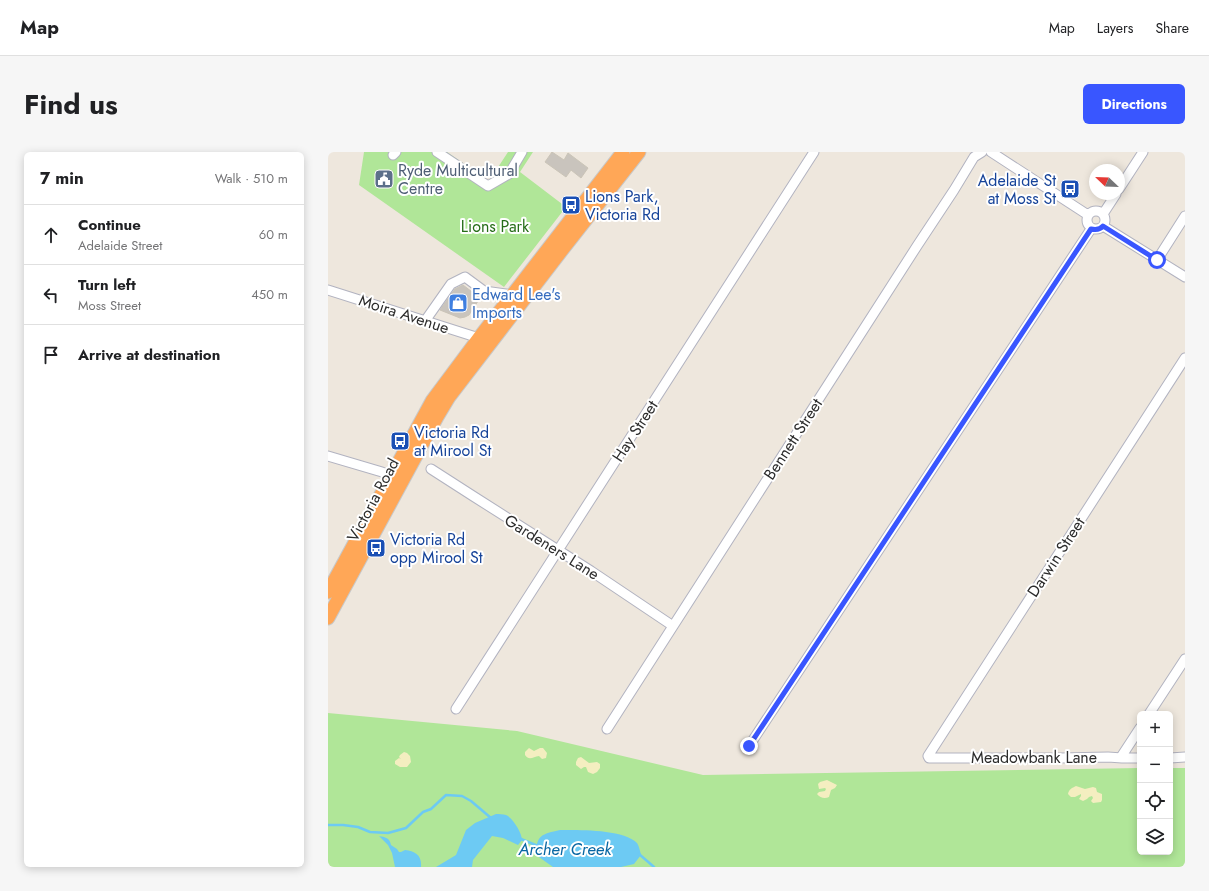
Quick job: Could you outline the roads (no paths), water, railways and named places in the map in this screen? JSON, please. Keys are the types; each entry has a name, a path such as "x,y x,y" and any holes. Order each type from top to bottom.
{"highway":[{"name":"Victoria Road","path":"328,592 432,401 622,153"},
{"name":"Victoria Road","path":"328,618 437,416 562,250 636,157"}],"street":[{"path":"436,152 488,186 509,174 522,152"},
{"name":"Hay Street","path":"456,709 814,152"},
{"name":"Bennett Street","path":"607,729 974,157 982,152"},
{"path":"991,152 1088,215"},
{"path":"1125,180 1143,152"},
{"path":"622,153 636,157"},
{"path":"1102,214 1112,200"},
{"path":"1098,211 1102,214 1105,220 1103,226 1096,230 1091,229 1087,224 1088,215 1098,211"},
{"path":"1157,260 1185,216"},
{"path":"1103,226 1185,277"},
{"path":"749,746 1091,229"},
{"path":"425,321 450,284 465,277 484,291 513,294"},
{"name":"Moira Avenue","path":"328,290 479,338"},
{"name":"Darwin Street","path":"928,756 1185,358"},
{"path":"328,456 391,476"},
{"name":"Gardeners Lane","path":"431,468 673,626"},
{"path":"1151,711 1185,659"},
{"path":"1121,758 1137,733"},
{"name":"Meadowbank Lane","path":"928,756 930,758 1137,758"},
{"path":"1173,758 1185,757"}],"water":[{"name":"Archer Creek","path":"496,814 506,815 514,822 522,837 522,840 518,845 503,838 492,836 473,860 472,867 436,867 456,855 466,830 475,823"},
{"name":"Archer Creek","path":"560,830 600,831 622,835 637,843 641,855 634,864 621,867 553,867 536,855 536,848 541,836"},
{"path":"379,836 388,839 391,845 399,852 405,850 412,851 417,854 420,859 421,867 395,867 392,853 388,845"}],"waterway":[{"name":"Archer Creek","path":"328,825 343,825 358,827 370,832 388,833 406,828 423,812 431,809 446,795 462,796 471,801 491,818"},
{"name":"Archer Creek","path":"521,839 538,846"},
{"name":"Archer Creek","path":"639,854 654,867"}],"place":[{"name":"Ryde Multicultural Centre","path":"384,179"},
{"name":"Adelaide St at Moss St","path":"1070,189"},
{"name":"Lions Park, Victoria Rd","path":"571,205"},
{"name":"Edward Lee's Imports","path":"458,303"},
{"name":"Victoria Rd at Mirool St","path":"400,441"},
{"name":"Victoria Rd opp Mirool St","path":"376,548"}],"park label":[{"name":"Lions Park","path":"495,226"}]}
